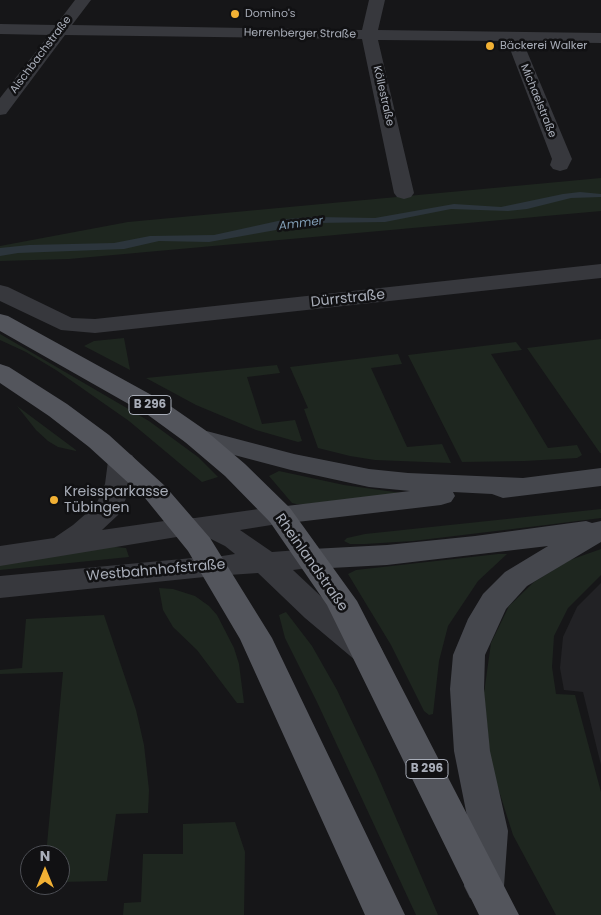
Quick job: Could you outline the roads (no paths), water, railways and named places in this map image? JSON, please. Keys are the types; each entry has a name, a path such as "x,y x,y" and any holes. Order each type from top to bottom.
{"main road":[{"name":"Rheinlandstraße","path":"0,321 157,409 195,436 235,470 280,516 341,601 492,900"},
{"path":"0,372 78,424 122,461 155,492 185,527 214,566 256,638 280,684 385,915"},
{"name":"B 296","path":"195,436 291,462 369,478 408,482 521,486"},
{"path":"280,516 601,477"},
{"name":"B 296","path":"492,900 489,832 472,751 467,689 469,655 484,619 494,602 516,579 601,529"},
{"path":"312,559 387,555 475,546 601,529"}],"street":[{"name":"Aischbachstraße","path":"0,110 83,0"},
{"name":"Köllestraße","path":"377,0 369,35 404,193"},
{"name":"Herrenberger Straße","path":"0,29 601,38"},
{"name":"Michaelstraße","path":"513,37 562,159 560,165"},
{"name":"Dürrstraße","path":"0,292 52,319 69,325 95,326 601,271"},
{"path":"60,545 83,532 108,509 119,484 122,461"},
{"path":"0,556 60,545 185,527 280,516"},
{"path":"185,527 214,529 244,546 265,562 316,610 368,653"},
{"name":"Westbahnhofstraße","path":"0,586 312,559"}],"water":[{"name":"Ammer","path":"580,192 601,194 601,197 571,198 527,209 508,211 451,209 385,222 315,223 209,242 159,241 124,249 18,253 0,256 0,248 29,245 114,243 150,236 214,235 287,219 316,217 375,218 454,204 501,207"}],"place":[{"name":"Domino's","path":"235,14"},
{"name":"Bäckerei Walker","path":"490,46"},
{"name":"Kreissparkasse Tübingen","path":"54,500"}]}
